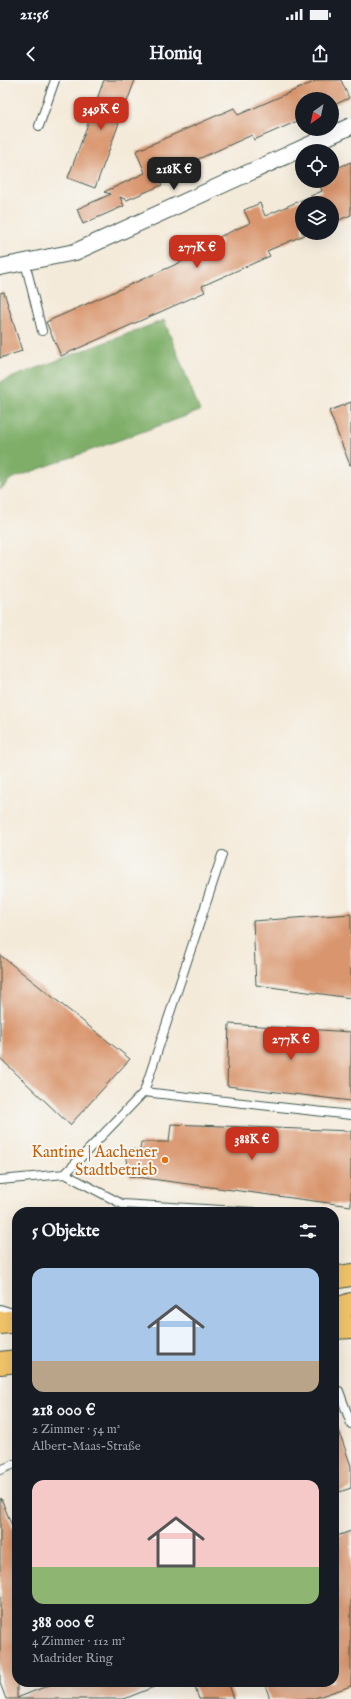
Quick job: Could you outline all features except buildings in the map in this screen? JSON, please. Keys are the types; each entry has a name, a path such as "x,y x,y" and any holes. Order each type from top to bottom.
{"main road":[{"path":"339,1277 351,1275"},
{"path":"339,1302 351,1303"},
{"path":"339,1308 351,1303"},
{"path":"0,1323 12,1322"},
{"path":"339,1328 351,1327"},
{"path":"0,1363 12,1362"}],"street":[{"path":"0,267 75,252 351,126"}],"lane":[{"path":"39,126 55,80"},
{"path":"25,262 42,331"},
{"path":"65,1174 144,1092 222,855"},
{"path":"144,1092 351,1115"},
{"path":"0,1180 65,1174 122,1204 172,1207"},
{"path":"0,1309 12,1313"},
{"path":"339,1394 351,1424"},
{"path":"0,1470 12,1464"}],"green space":[{"path":"164,320 200,411 11,479 0,490 0,382"}],"place":[{"name":"Kantine | Aachener Stadtbetrieb","path":"165,1160"}]}
